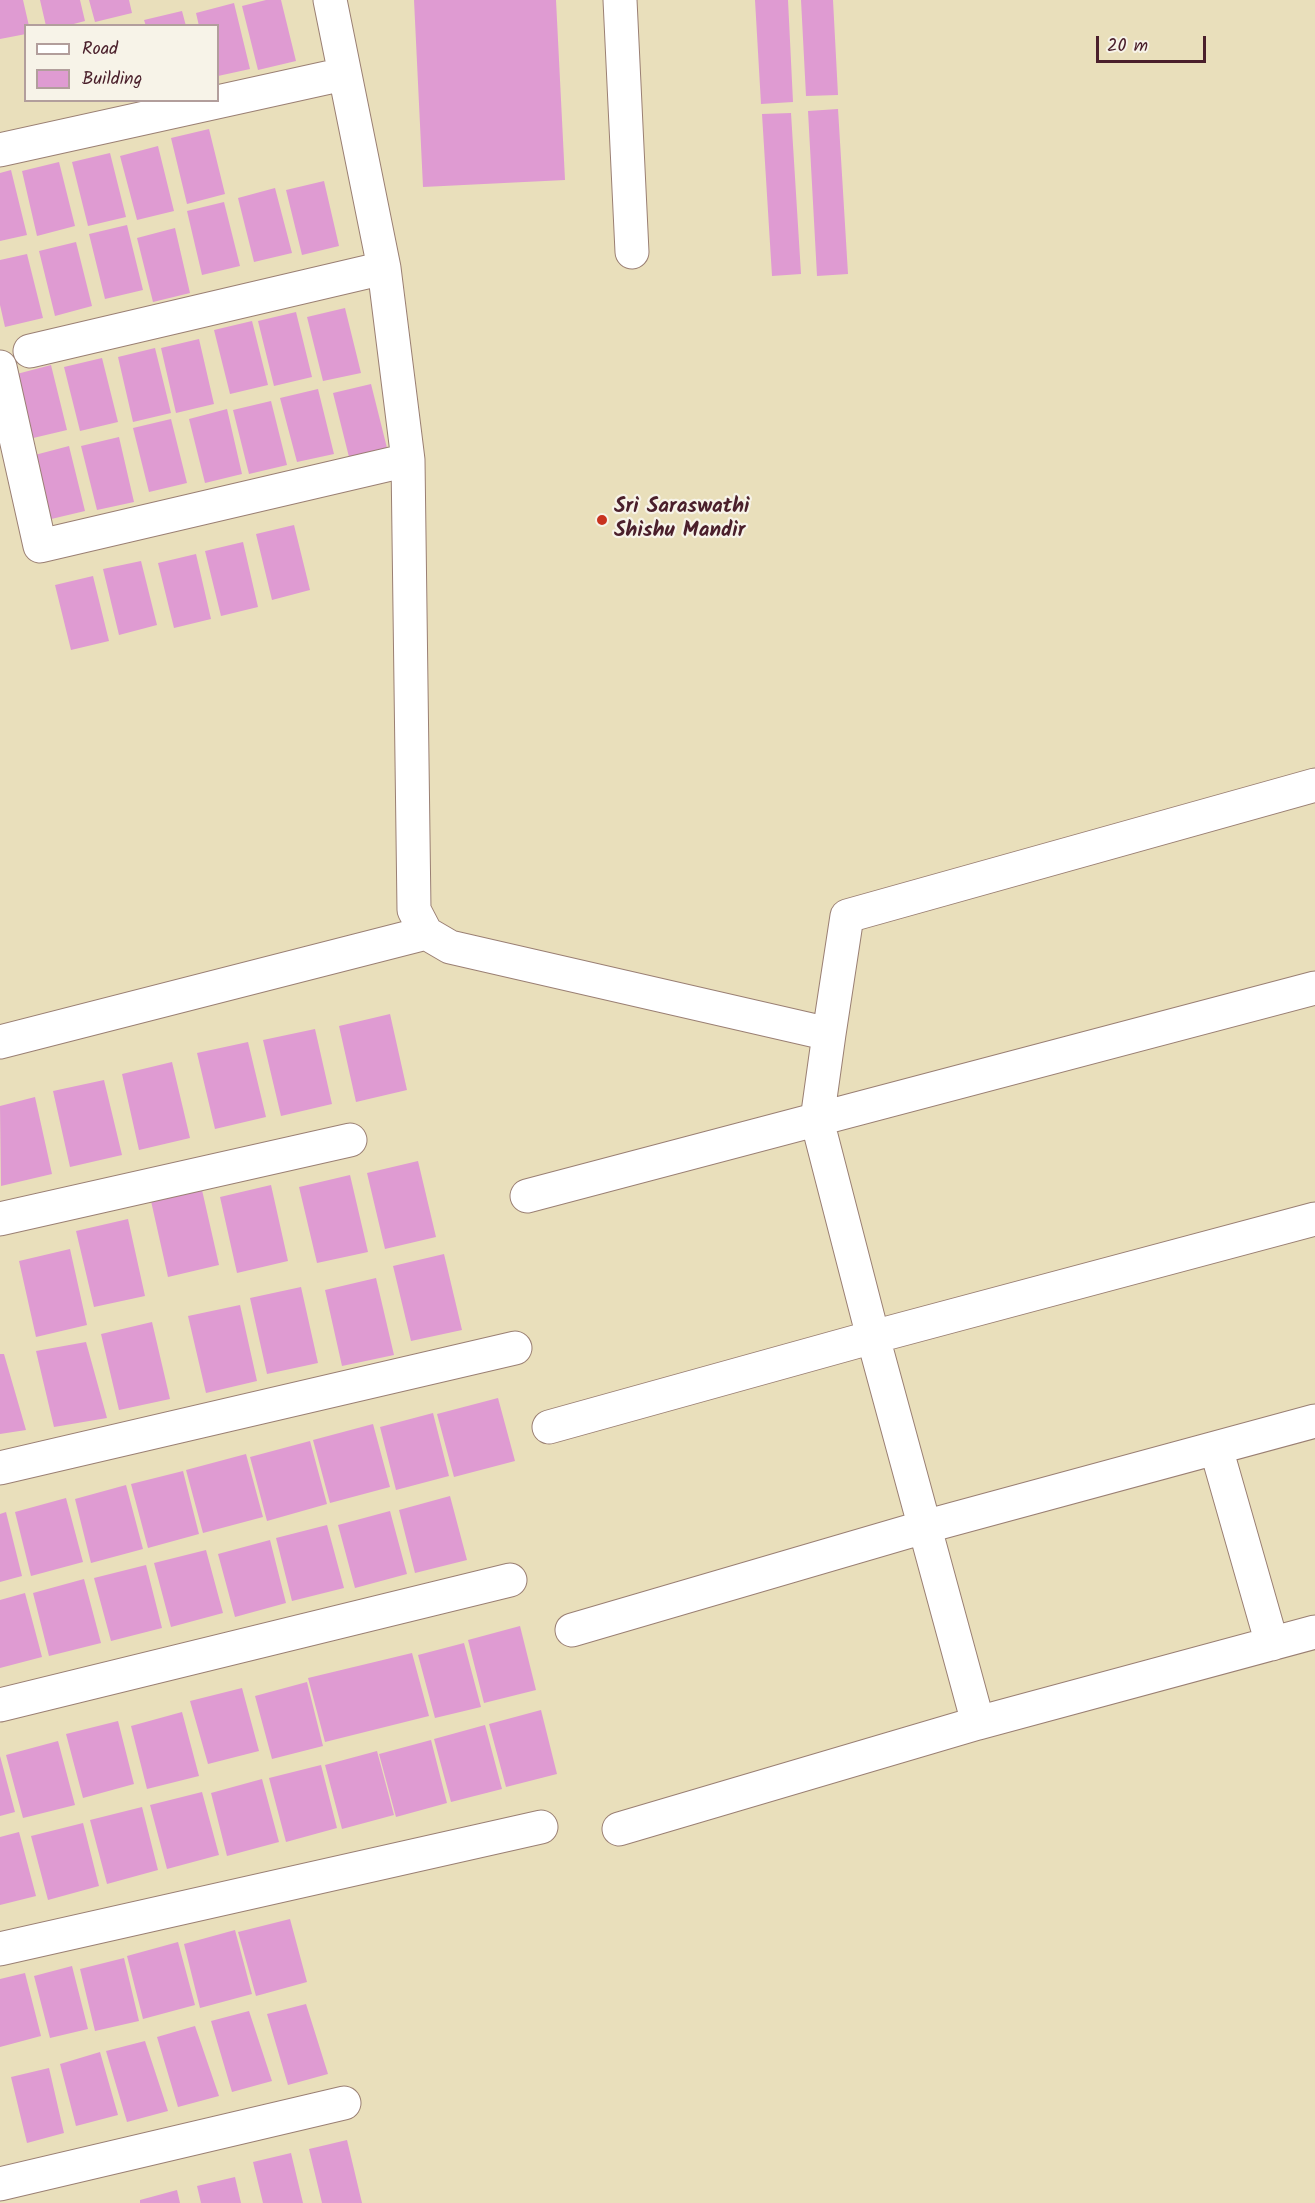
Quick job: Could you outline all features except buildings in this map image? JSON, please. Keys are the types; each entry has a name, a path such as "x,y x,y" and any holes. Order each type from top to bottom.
{"street":[{"path":"330,0 384,268 408,460 414,910 426,933 450,947 829,1034"},
{"path":"620,0 632,252"},
{"path":"0,150 344,75"},
{"path":"30,351 384,268"},
{"path":"0,368 40,546 408,460"},
{"path":"978,1723 817,1120 847,915 1315,785"},
{"path":"0,1042 426,933"},
{"path":"527,1196 1315,988"},
{"path":"0,1219 350,1140"},
{"path":"549,1426 873,1336 1315,1219"},
{"path":"0,1468 515,1348"},
{"path":"572,1630 924,1527 1315,1421"},
{"path":"1216,1448 1272,1644"},
{"path":"0,1705 510,1580"},
{"path":"619,1829 978,1723 1315,1632"},
{"path":"0,1949 541,1827"},
{"path":"0,2184 344,2103"}],"place":[{"name":"Sri Saraswathi Shishu Mandir","path":"602,520"}]}
